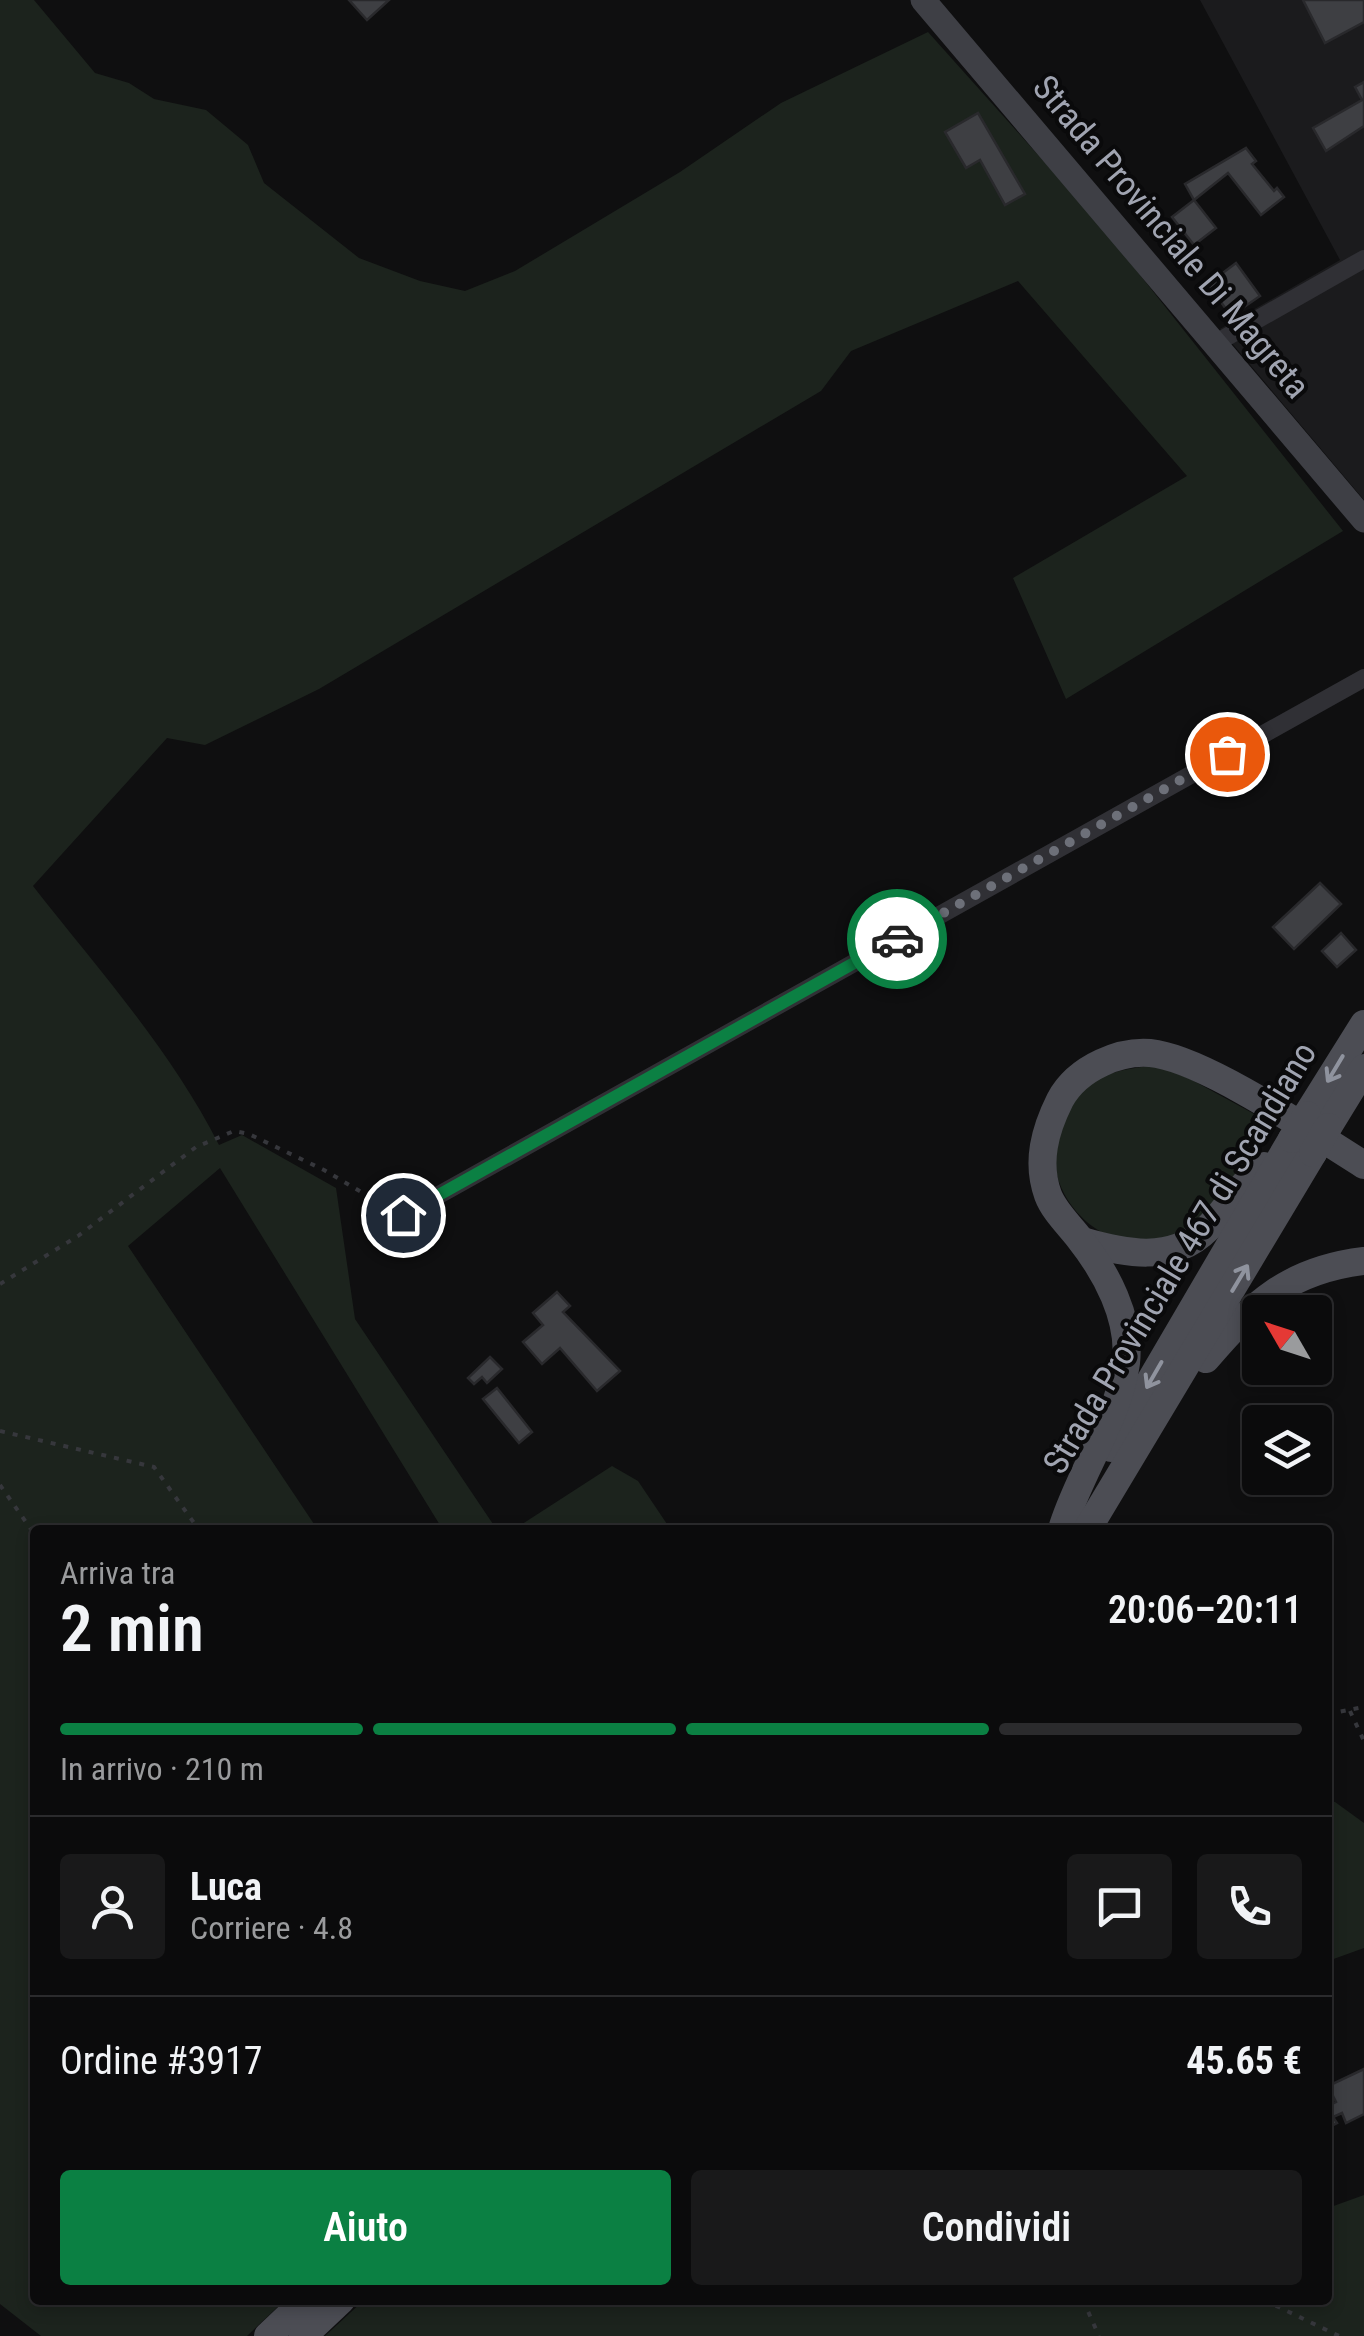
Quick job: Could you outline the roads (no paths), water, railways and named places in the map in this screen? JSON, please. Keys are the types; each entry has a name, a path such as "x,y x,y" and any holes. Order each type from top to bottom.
{"main road":[{"name":"Strada Provinciale Di Magreta","path":"923,0 1364,520"},
{"name":"Strada Provinciale 467 di Scandiano","path":"1318,1121 1364,1024"},
{"path":"1071,1525 1076,1485 1108,1423 1126,1363 1124,1325 1110,1283 1048,1196 1042,1164 1046,1128 1064,1092 1090,1068 1120,1056 1155,1054 1198,1068 1364,1165"},
{"name":"Strada Provinciale 467 di Scandiano","path":"1072,1525 1297,1148 1364,1068"},
{"name":"Strada Provinciale 467 di Scandiano","path":"1073,1525 1165,1404 1297,1148"},
{"path":"1082,1241 1124,1253 1162,1253 1204,1233 1254,1174 1297,1148"},
{"path":"1165,1404 1236,1326 1276,1290 1326,1267 1364,1260"},
{"path":"268,2336 301,2305"},
{"path":"303,2336 336,2305"}],"street":[{"path":"1216,343 1364,258"},
{"path":"403,1215 1364,678"}]}
